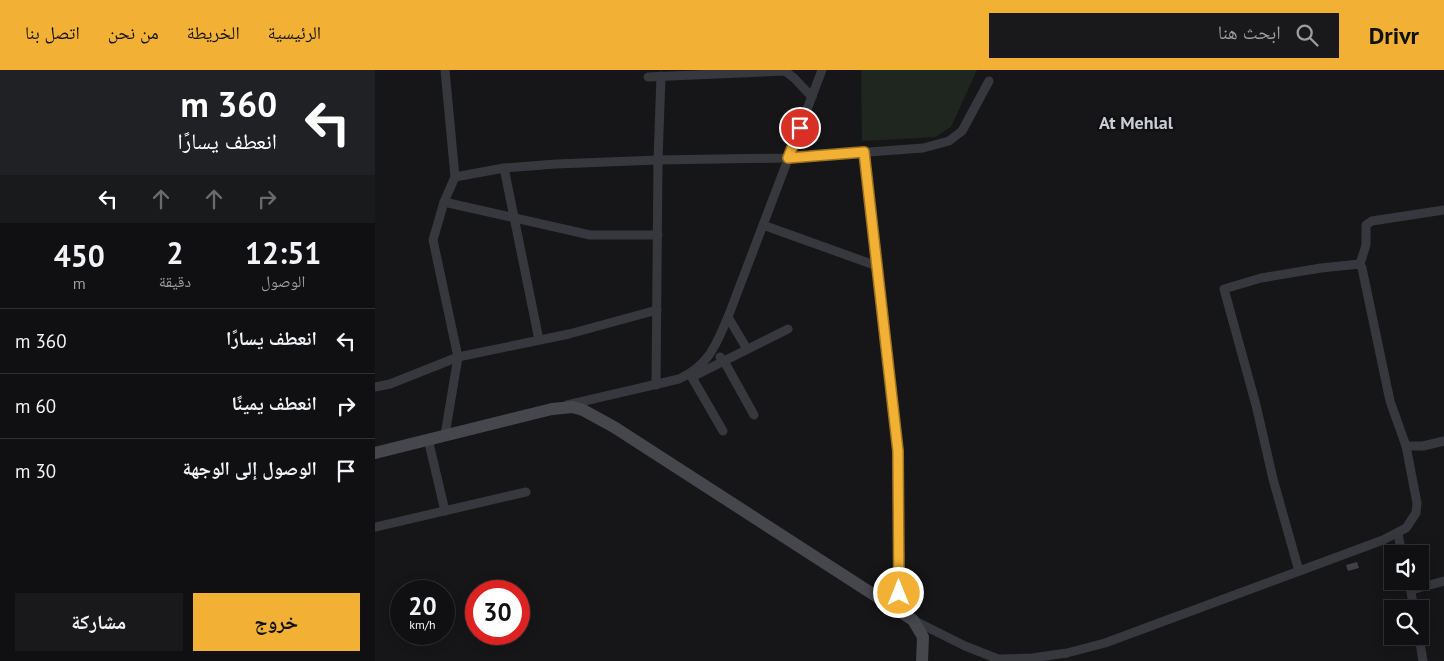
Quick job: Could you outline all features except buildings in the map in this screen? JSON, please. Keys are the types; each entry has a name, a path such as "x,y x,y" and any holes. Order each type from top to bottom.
{"street":[{"path":"445,70 455,177 444,202 433,240 458,357 445,435"},
{"path":"691,376 713,351 728,317 822,70"},
{"path":"648,77 785,71 812,97"},
{"path":"656,385 658,160 661,76"},
{"path":"455,177 504,168 556,164 788,158 923,148 949,141 962,131 989,81"},
{"path":"864,152 898,451 899,611"},
{"path":"504,168 539,340"},
{"path":"444,202 590,235 658,235"},
{"path":"1359,264 1366,245 1366,224 1372,221 1444,210"},
{"path":"763,225 877,266"},
{"path":"588,406 614,427 913,620 998,659 1032,658 1067,653 1105,643 1398,534 1406,528 1416,513 1415,486 1406,446 1390,401 1362,268 1359,264"},
{"path":"1299,571 1224,289 1261,278 1359,264"},
{"path":"375,388 390,384 458,357 569,334 657,310"},
{"path":"728,317 747,349"},
{"path":"375,452 552,409 588,406 691,376 788,329"},
{"path":"713,351 724,360 754,415"},
{"path":"691,376 723,431"},
{"path":"428,440 445,511"},
{"path":"1406,446 1423,446 1444,441"},
{"path":"375,527 526,492"},
{"path":"1398,534 1401,545"},
{"path":"1429,583 1444,581"},
{"path":"913,620 923,637 922,656"},
{"path":"922,656 929,640 941,634"},
{"path":"1420,645 1423,661"}],"shaded area":[{"path":"861,70 977,70 951,127 935,137 862,141"}],"district":[{"name":"At Mehlal","path":"1136,123"}],"route":[{"path":"800,128 788,158 864,152 898,451 899,593"}]}
